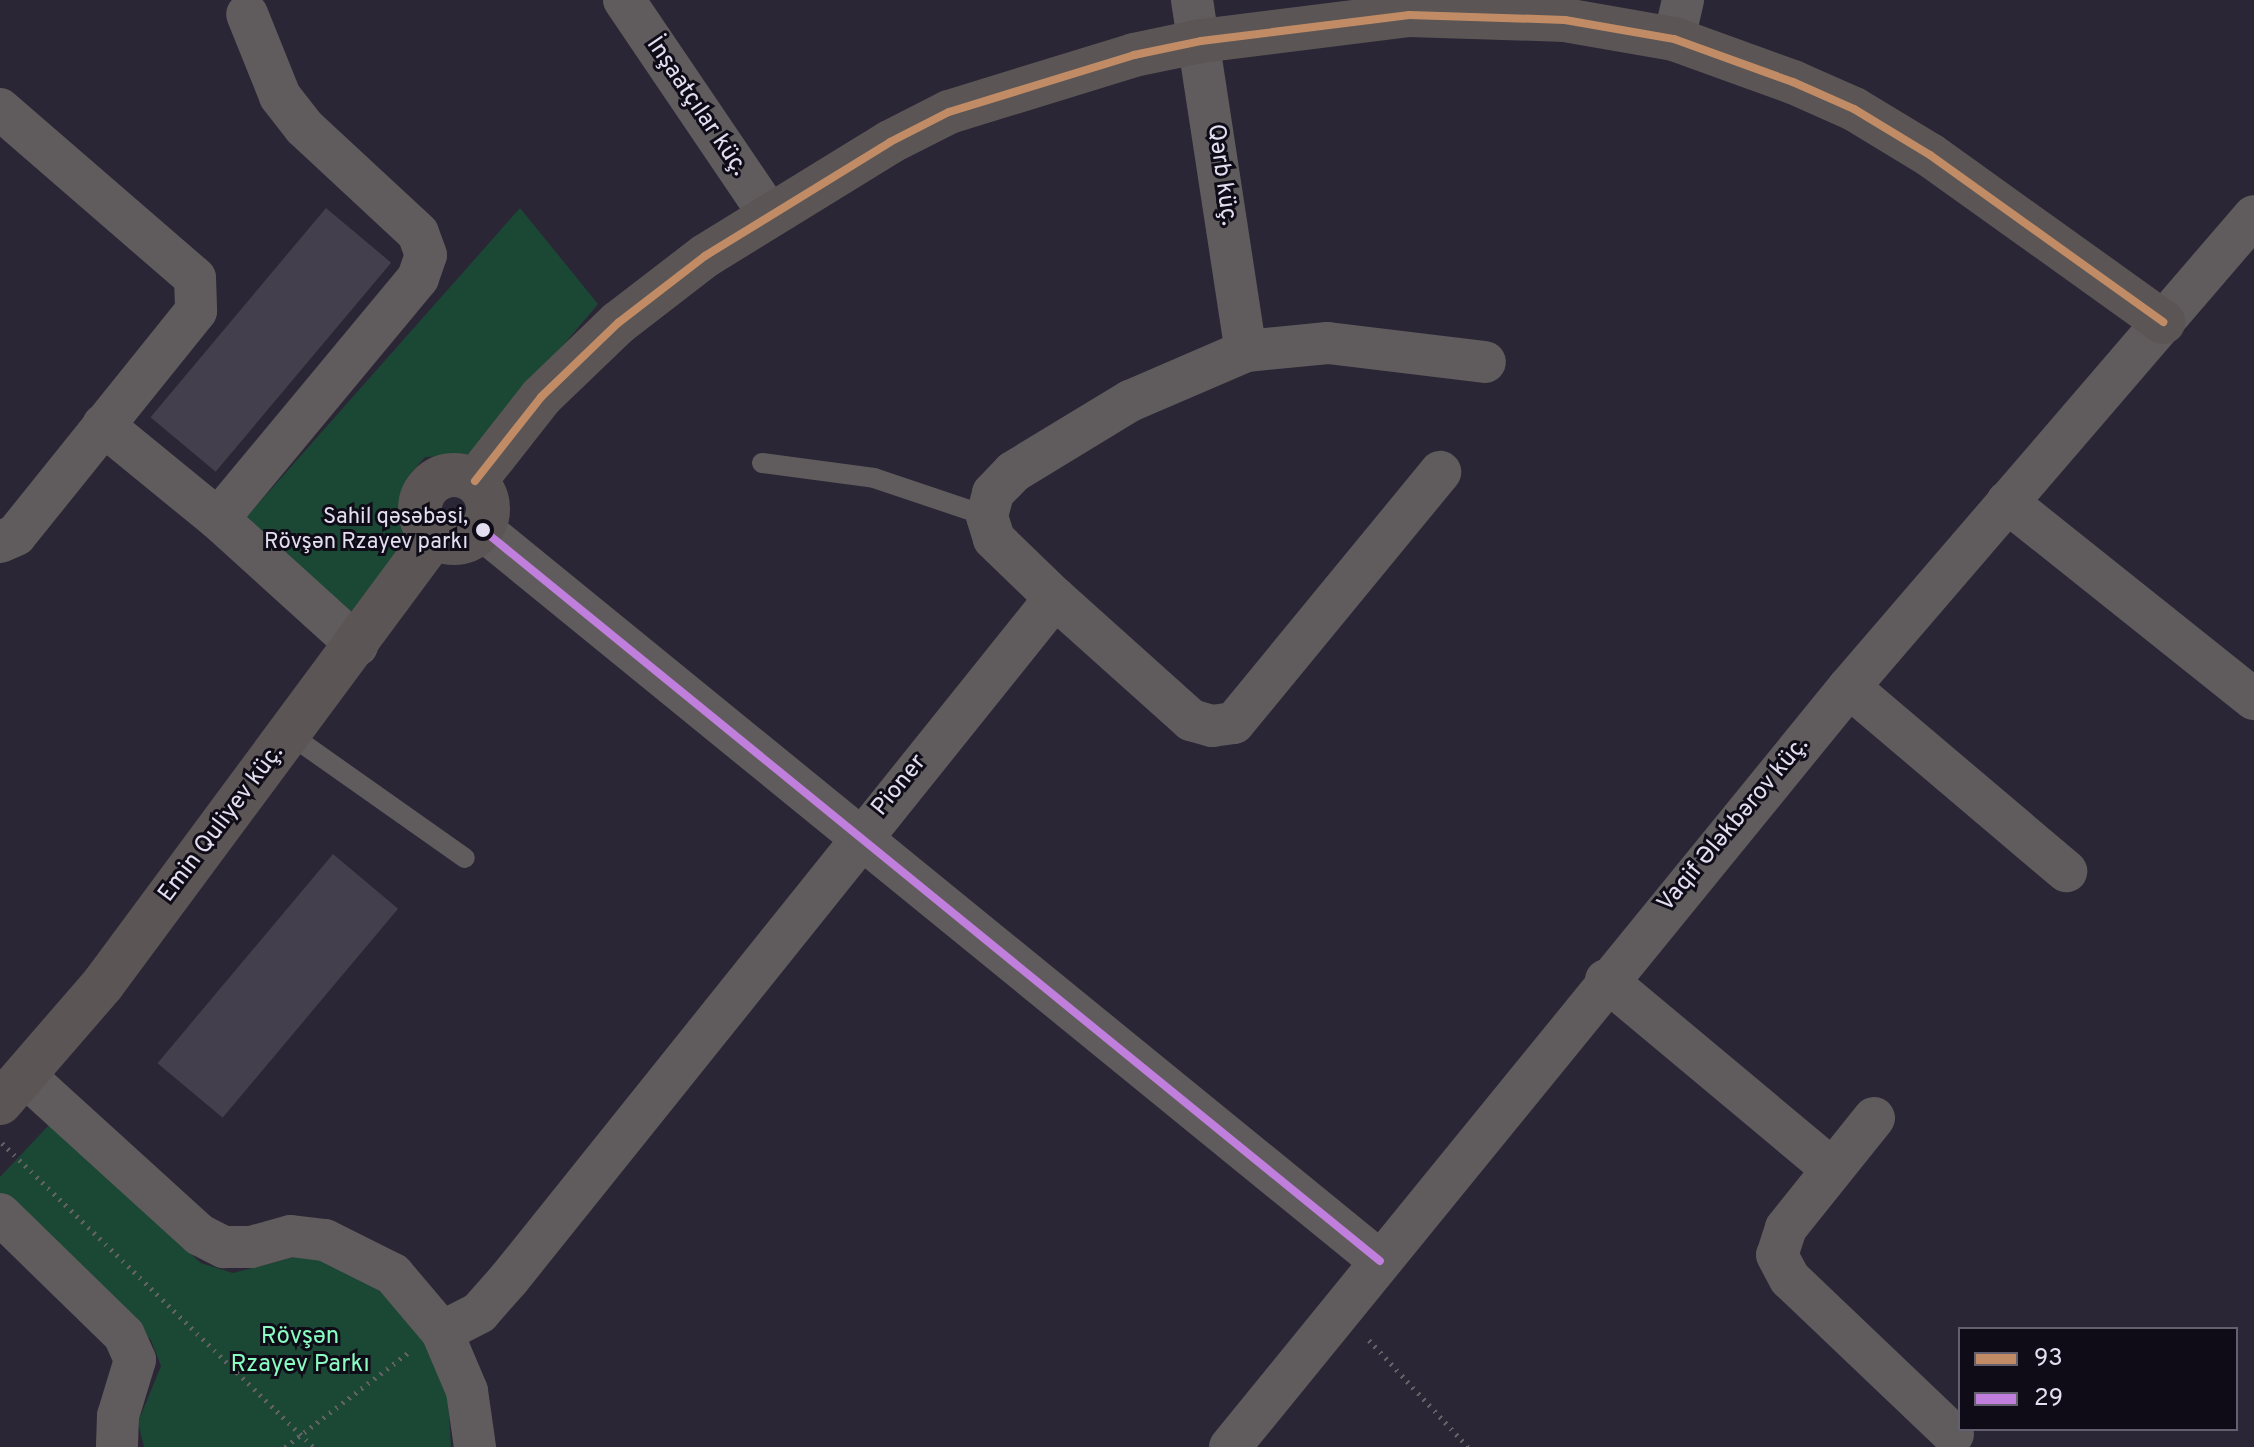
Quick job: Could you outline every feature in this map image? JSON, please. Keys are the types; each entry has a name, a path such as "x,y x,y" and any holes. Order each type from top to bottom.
{"street":[{"name":"İnşaatçılar küç.","path":"624,0 769,214"},
{"path":"218,519 418,278 426,255 418,233 304,127 280,96 247,14"},
{"path":"475,481 516,425 579,357 705,256 769,214 949,112 1064,73 1197,21 1409,15 1565,20 1678,19 1854,109 1930,155 2163,322"},
{"name":"Qərb küç.","path":"1197,21 1246,351"},
{"path":"0,109 195,278 196,311 16,535 0,542"},
{"name":"Vaqif Ələkbərov küç.","path":"1230,1447 1606,980 1849,687 2254,216"},
{"path":"1440,472 1234,723 1212,726 1191,720 1055,598 994,539 987,516 993,493 1013,472 1130,401 1246,351 1328,343 1485,362"},
{"path":"103,425 218,519 357,645"},
{"path":"459,474 475,481 487,495 490,513 483,530 469,541 451,544 434,537 422,523 419,505 426,488 440,477 459,474"},
{"path":"2007,502 2254,699"},
{"path":"483,530 857,839 1380,1261"},
{"name":"Emin Quliyev küç.","path":"13,1090 103,984 434,537"},
{"name":"Pioner","path":"427,1341 479,1313 509,1279 857,839 1055,598"},
{"path":"1849,687 2066,871"},
{"path":"1606,980 1832,1169"},
{"path":"13,1090 200,1235 224,1247 251,1247 291,1236 325,1240 393,1274 427,1341 467,1391 475,1447"},
{"path":"1874,1118 1786,1228 1777,1255 1790,1279 1953,1434"},
{"path":"0,1214 124,1335 135,1360 118,1416 117,1447"}],"lane":[{"path":"762,463 874,478 987,516"},
{"path":"289,734 465,858"}],"path":[{"path":"0,1141 313,1447"},
{"path":"1341,1309 1468,1447"},
{"path":"285,1447 427,1341"}],"green space":[{"path":"520,208 598,304 471,455 425,457 407,478 403,506 414,538 350,618 243,521"},
{"name":"Rövşən Rzayev Parkı","path":"49,1125 201,1263 233,1273 306,1254 347,1266 387,1297 425,1340 448,1398 451,1447 144,1447 138,1422 161,1366 151,1340 0,1194 0,1177"}],"building":[{"path":"326,208 391,263 216,472 151,417"},
{"path":"333,854 398,909 223,1118 158,1063"}],"transit line":[{"name":"93","path":"475,481 541,397 618,323 705,256 890,142 949,112 1134,55 1201,41 1409,15 1565,20 1674,39 1793,82 1854,109 1930,155 2163,322"},
{"name":"29","path":"483,530 1380,1261"}],"place":[{"name":"Sahil qəsəbəsi, Rövşən Rzayev parkı","path":"483,530"}]}
